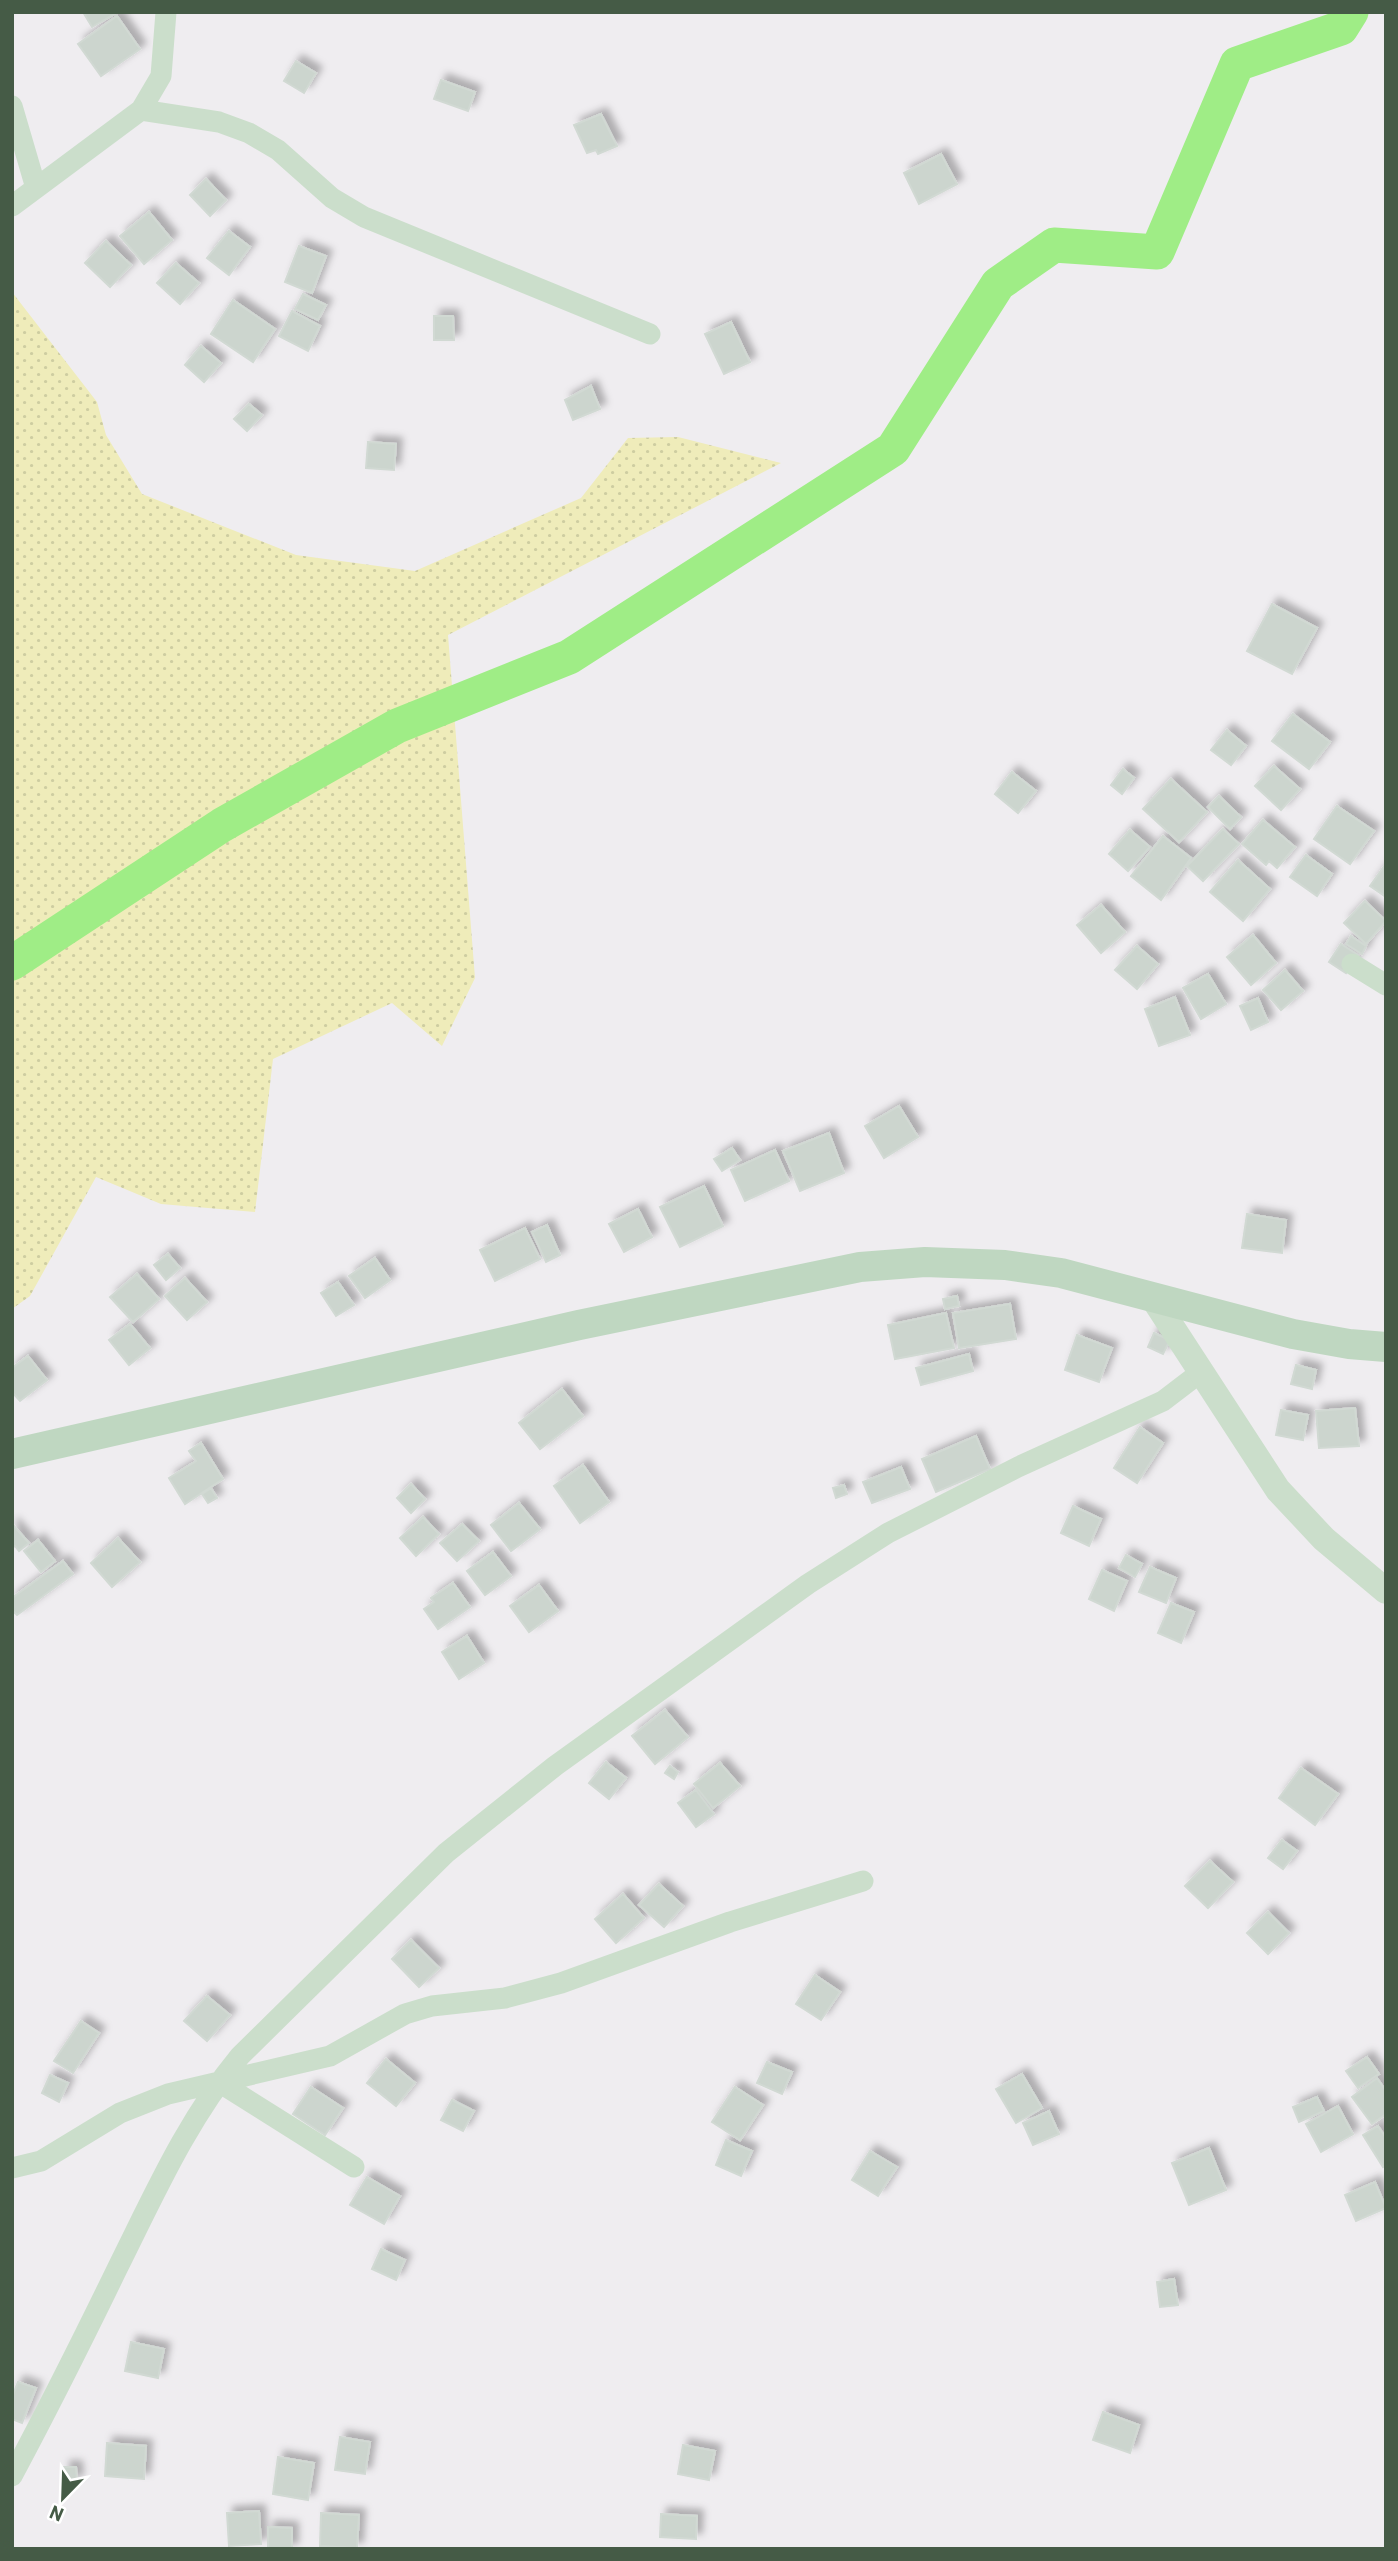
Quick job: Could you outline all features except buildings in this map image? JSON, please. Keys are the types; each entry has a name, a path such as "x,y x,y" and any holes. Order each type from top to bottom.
{"main road":[{"path":"12,1454 566,1328 860,1267 925,1262 1005,1265 1061,1273 1293,1334 1349,1344 1386,1347"}],"street":[{"path":"12,206 141,110 161,76 166,12"},
{"path":"12,106 36,188"},
{"path":"141,110 219,122 248,133 278,150 331,198 364,217 650,334"},
{"path":"1352,964 1386,985"},
{"path":"1153,1298 1278,1490 1324,1539 1386,1591"},
{"path":"13,2473 160,2179 190,2125 219,2082 240,2056 446,1853 555,1766 808,1584 888,1534 1018,1467 1163,1401 1200,1372"},
{"path":"12,2168 41,2161 120,2113 168,2094 330,2056 405,2014 432,2006 505,1998 561,1983 730,1922 863,1881"},
{"path":"219,2082 354,2167"}],"shaded area":[{"path":"12,292 97,402 106,435 142,494 296,555 415,571 581,498 628,438 678,437 781,463 448,635 475,978 442,1046 392,1003 273,1059 255,1212 161,1204 96,1177 30,1296 12,1309"}],"waterway":[{"path":"12,963 222,825 397,726 569,657 893,449 998,284 1054,245 1157,252 1237,64 1341,28 1351,12"}]}
